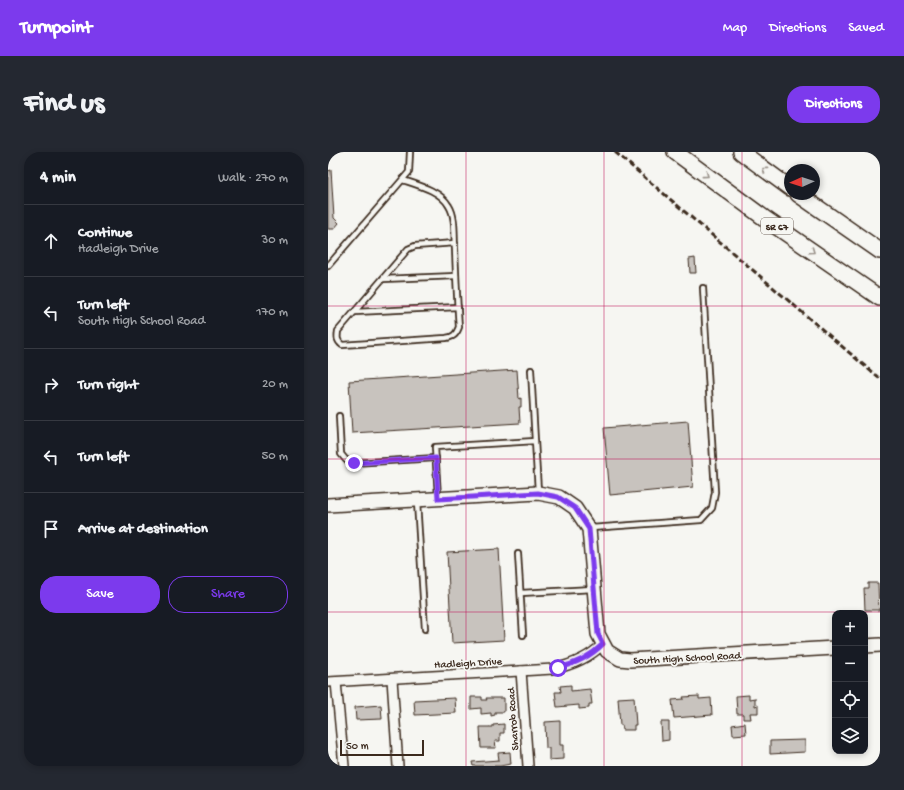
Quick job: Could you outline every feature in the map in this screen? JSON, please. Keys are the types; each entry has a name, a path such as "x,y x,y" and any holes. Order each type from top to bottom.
{"main road":[{"name":"SR 67","path":"675,152 767,220 880,298"},
{"path":"741,152 784,184"},
{"path":"807,200 880,251"}],"street":[{"name":"South High School Road","path":"328,505 538,493 558,497 575,508 589,529 598,634 607,651 615,657 630,660 832,648"},
{"name":"Hadleigh Drive","path":"332,682 521,671 563,667 589,656 603,644"},
{"path":"868,646 880,645"},
{"name":"Sharrob Road","path":"521,671 528,766"},
{"path":"392,679 398,766"},
{"path":"332,682 344,766"}],"lane":[{"path":"328,266 409,172 410,152"},
{"path":"402,180 425,187 444,199 452,214 455,243 459,328 457,333 452,337 342,346 338,342 338,331 408,249 415,246 455,243"},
{"path":"383,279 456,276"},
{"path":"589,529 701,520 712,508 715,492 702,288"},
{"path":"355,312 458,307"},
{"path":"531,370 538,493"},
{"path":"339,416 341,454 346,460 354,463 436,458"},
{"path":"438,499 435,446 535,441"},
{"path":"416,500 425,629"},
{"path":"518,554 523,635"},
{"path":"521,592 595,589"}],"building":[{"path":"331,170 334,218 339,223 334,229 328,229 328,171"},
{"path":"695,258 696,273 690,273 689,259"},
{"path":"517,370 519,399 521,398 521,407 519,407 520,423 352,433 349,381"},
{"path":"688,421 693,487 610,495 604,428"},
{"path":"499,549 504,640 452,643 447,552"},
{"path":"868,583 878,583 879,610 865,610 864,588 868,588"},
{"path":"571,685 571,691 590,689 592,704 589,704 589,708 579,709 579,705 557,707 555,692 561,692 560,686"},
{"path":"749,695 749,699 755,698 755,706 758,705 758,713 750,713 751,719 743,719 743,714 737,714 736,696"},
{"path":"699,696 699,699 711,698 712,715 674,718 672,700 684,699 683,697"},
{"path":"471,697 482,697 482,700 487,700 486,698 504,698 504,712 495,712 495,715 491,716 491,713 481,714 481,708 471,709"},
{"path":"634,697 636,725 634,725 634,730 623,730 622,725 620,725 618,698"},
{"path":"455,698 456,713 415,715 414,700"},
{"path":"381,705 382,719 356,720 355,707"},
{"path":"560,721 560,745 563,745 563,759 549,760 549,748 546,748 545,722"},
{"path":"661,722 669,722 669,740 662,741"},
{"path":"745,723 746,734 733,735 732,725"},
{"path":"504,724 504,733 500,733 500,741 495,741 496,748 481,748 480,727 493,727 493,725"},
{"path":"805,740 805,752 770,754 770,741"},
{"path":"510,752 511,764 500,766 473,766 472,762 499,760 498,753"}],"railway":[{"path":"615,152 880,379"}],"route":[{"path":"354,463 436,458 438,499 538,493 558,497 575,508 589,529 598,634 603,644 589,656 573,664 558,668"}]}
